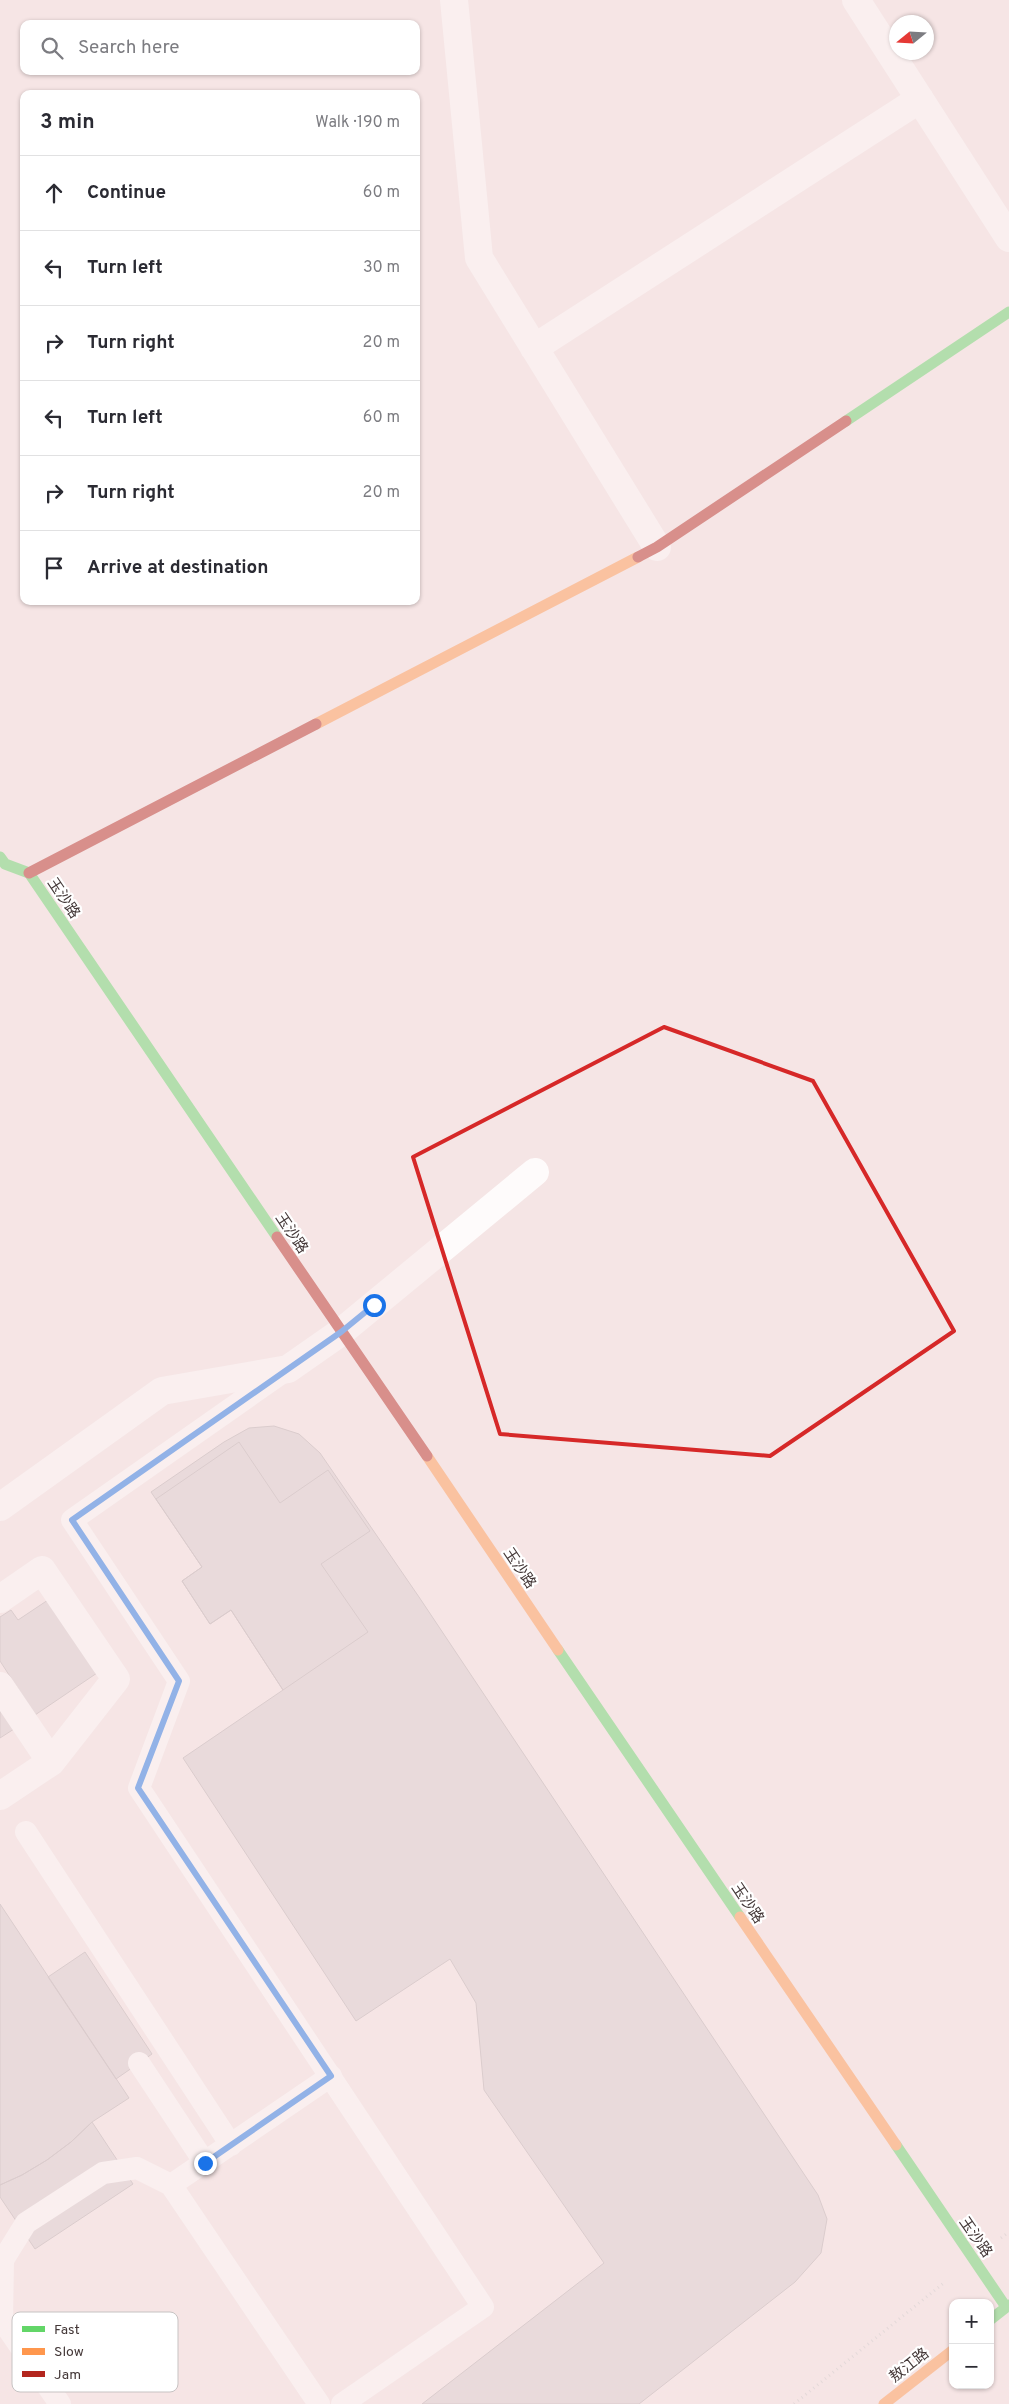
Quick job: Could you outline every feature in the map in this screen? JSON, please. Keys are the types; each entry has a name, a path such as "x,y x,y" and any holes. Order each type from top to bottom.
{"street":[{"path":"454,0 479,258 657,547"},
{"path":"856,0 1009,238"},
{"path":"534,348 920,99"},
{"path":"29,873 657,547 1009,312"},
{"name":"玉沙路","path":"0,857 5,864 29,873 973,2260 1008,2306"},
{"path":"0,1507 162,1391 288,1369 341,1332 535,1172"},
{"path":"0,1599 42,1570 116,1679 51,1762 0,1796"},
{"path":"0,1686 51,1762"},
{"path":"994,2317 1008,2306"},
{"name":"敖江路","path":"884,2404 949,2353"}],"lane":[{"path":"288,1369 72,1520 179,1681 138,1788 483,2307 342,2404"},
{"path":"26,1832 231,2145"},
{"path":"139,2063 205,2163"},
{"path":"172,2185 331,2076"},
{"path":"12,2336 1,2320 3,2260 26,2223 104,2173 137,2168 172,2185 319,2404"},
{"path":"52,2392 60,2404"}],"path":[{"path":"794,2404 1009,2232"}],"highlighted area":[{"path":"664,1027 813,1081 954,1331 770,1456 500,1434 413,1157"}],"building":[{"path":"274,1426 299,1434 320,1453 419,1597 818,2195 827,2219 821,2253 795,2282 639,2404 422,2404 604,2263 484,2090 476,2003 450,1959 356,2021 183,1758 283,1690 231,1610 210,1624 182,1581 202,1567 151,1492 224,1442 249,1428"},
{"path":"239,1442 280,1503 328,1470 370,1531 321,1564 368,1632 283,1690 231,1610 210,1624 182,1581 202,1567 156,1499"},
{"path":"48,1600 97,1673 35,1715 0,1661 0,1617 11,1610 18,1620"},
{"path":"0,1708 14,1729 0,1738"},
{"path":"0,1904 129,2098 92,2122 71,2142 47,2160 22,2175 0,2185"},
{"path":"85,1952 152,2054 116,2079 48,1977"},
{"path":"92,2122 133,2184 35,2249 0,2197 0,2185 22,2175 47,2160 71,2142"}],"traffic: fast":[{"path":"846,421 1009,312"},
{"path":"0,857 5,864 29,873 277,1237"},
{"path":"558,1650 740,1917"},
{"path":"896,2145 1006,2307"},
{"path":"994,2317 1009,2305"}],"traffic: slow":[{"path":"316,724 638,557"},
{"path":"427,1456 558,1650"},
{"path":"740,1917 896,2145"},
{"path":"884,2404 949,2353"}],"traffic: jam":[{"path":"638,557 657,547 846,421"},
{"path":"29,873 316,724"},
{"path":"277,1237 427,1456"}],"route":[{"path":"205,2163 331,2076 138,1788 179,1681 72,1520 341,1332 374,1305"}]}
